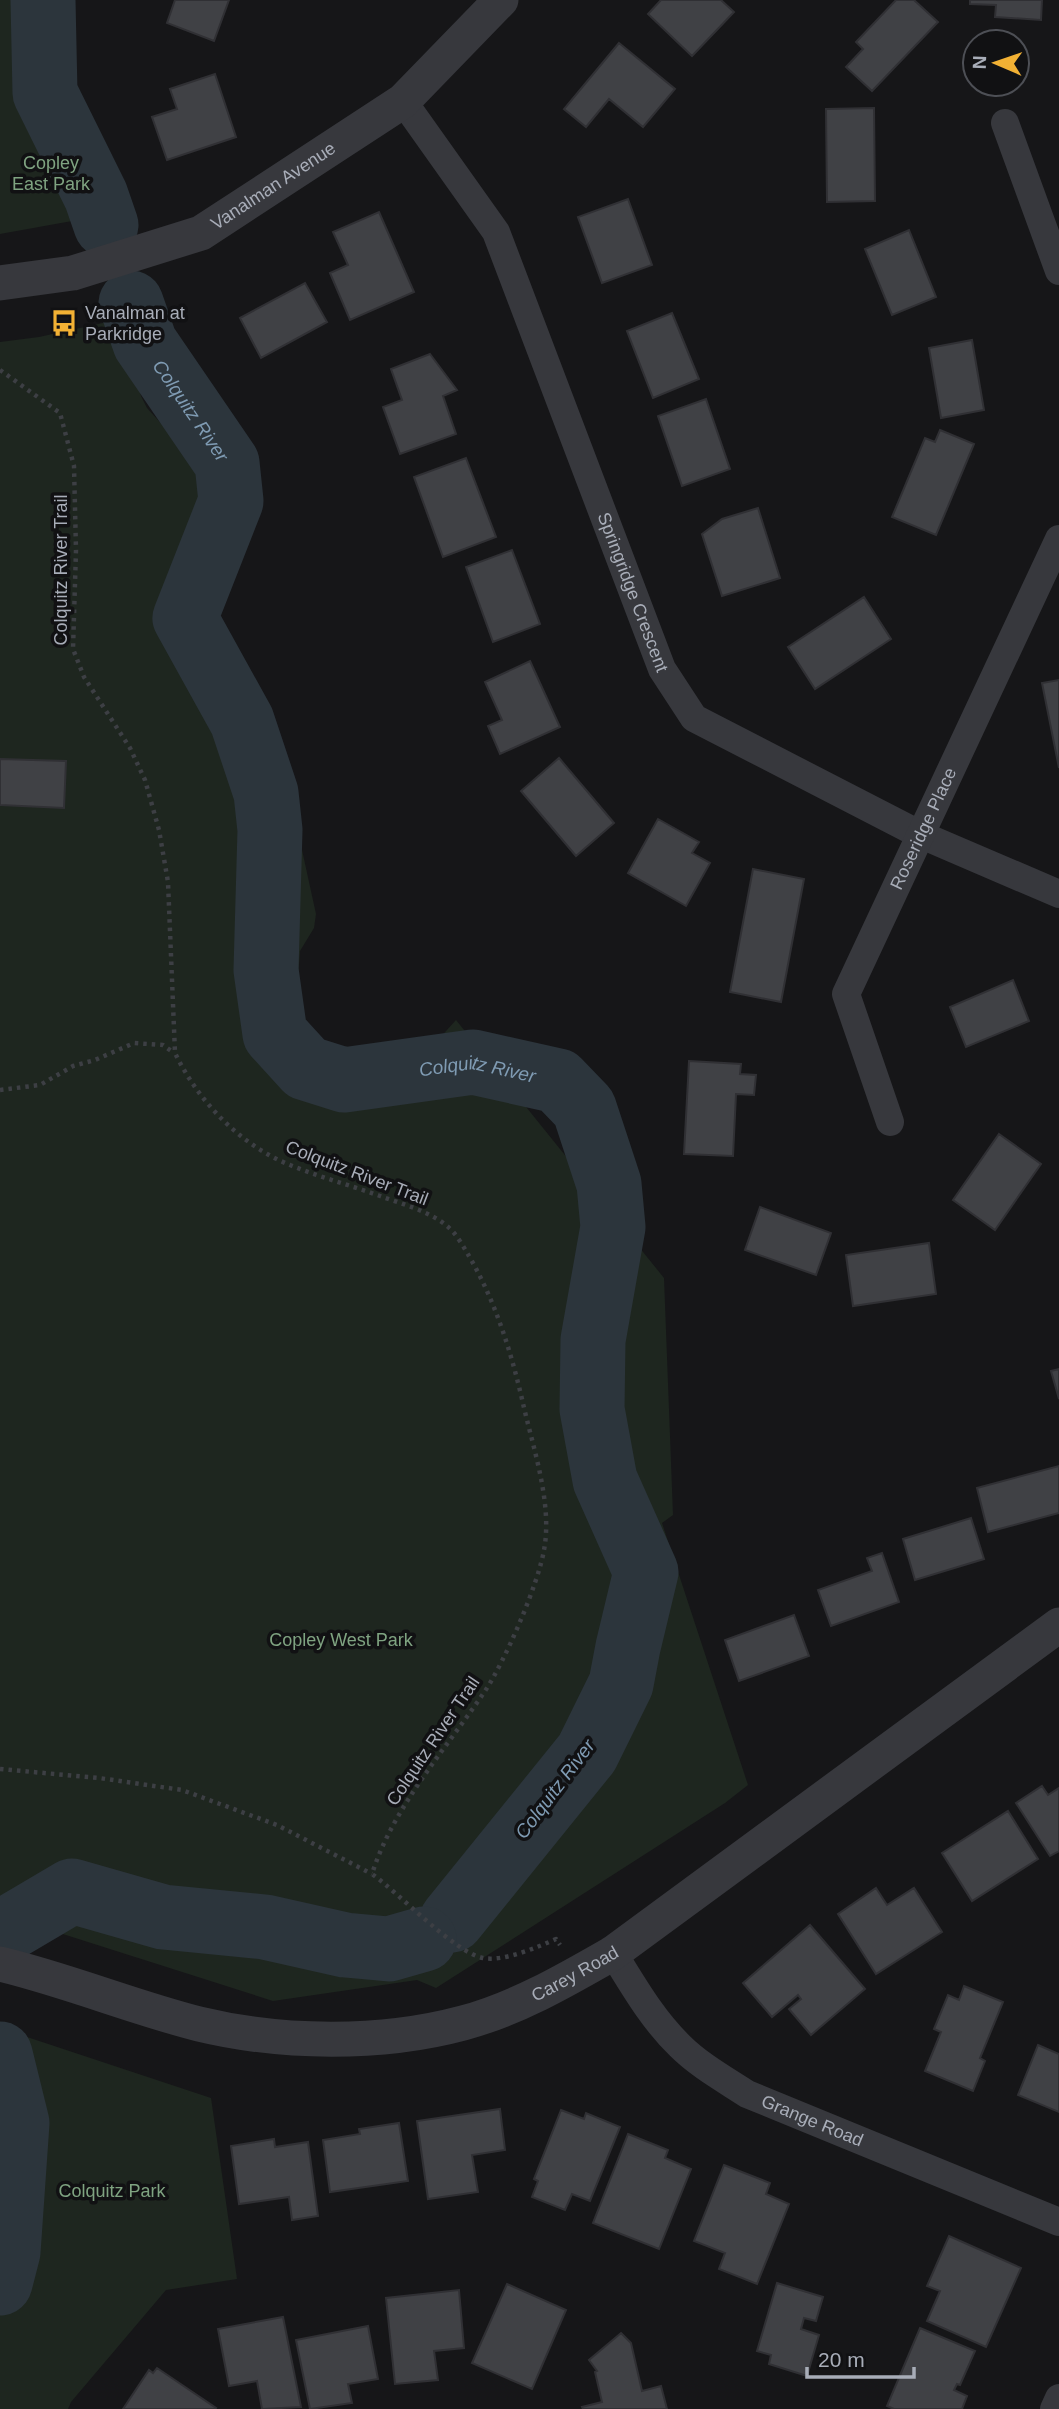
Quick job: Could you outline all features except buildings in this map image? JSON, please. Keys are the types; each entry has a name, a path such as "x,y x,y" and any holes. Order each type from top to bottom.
{"street":[{"name":"Vanalman Avenue","path":"0,283 73,273 201,233 403,100 500,0"},
{"name":"Springridge Crescent","path":"403,100 496,233 662,669 694,719 919,834 1059,894"},
{"path":"1005,123 1059,271"},
{"name":"Roseridge Place","path":"890,1122 846,994 1059,539"},
{"name":"Carey Road","path":"0,1964 200,2024 248,2033 362,2039 414,2035 466,2023 521,2001 613,1953 1059,1625"},
{"name":"Grange Road","path":"613,1953 651,2013 680,2047 747,2094 1059,2222"},
{"path":"1054,2409 1059,2398"}],"path":[{"name":"Colquitz River Trail","path":"0,370 60,413 74,466 76,550 73,649 83,677 130,748 140,769 159,830 168,882 175,1053 185,1074 206,1102 230,1126 258,1147 288,1164 428,1214 449,1227 480,1276 510,1349 546,1515 542,1558 537,1577 511,1639 487,1688 387,1833 372,1874"},
{"path":"0,1090 40,1084 73,1066 95,1060 134,1043 163,1045 175,1053"},
{"path":"0,1769 99,1778 182,1790 277,1825 372,1874 460,1947 482,1958 492,1959"}],"green space":[{"name":"Copley East Park","path":"0,0 51,0 43,34 48,61 91,138 120,205 72,221 0,234"},
{"name":"Copley West Park","path":"121,319 141,396 147,408 177,441 188,447 211,470 217,480 220,493 216,517 196,561 178,586 175,597 177,613 183,626 219,671 238,685 259,723 297,827 316,914 314,928 300,951 298,978 300,1023 314,1053 335,1065 417,1063 456,1020 664,1278 673,1515 662,1523 748,1785 725,1803 436,1988 417,1980 273,2001 0,1914 0,342 39,337"},
{"name":"Colquitz Park","path":"0,2028 211,2098 237,2279 166,2290 71,2402 68,2409 0,2409"}],"waterway":[{"name":"Colquitz River","path":"43,0 45,93 96,196 106,225"},
{"name":"Colquitz River","path":"131,303 145,343 227,463 231,501 185,618 242,721 266,793 270,830 266,970 275,1034 306,1068 344,1080 473,1062 558,1081 584,1108 609,1184 613,1227 593,1340 592,1409 605,1480 646,1572 621,1684 587,1753 452,1920"},
{"name":"Colquitz River","path":"11,1927 72,1891 163,1917 265,1927 345,1945 389,1949 424,1939"},
{"name":"Colquitz River","path":"0,2054 17,2123 8,2252 0,2283"}],"place":[{"name":"Vanalman at Parkridge","path":"64,323"}]}
